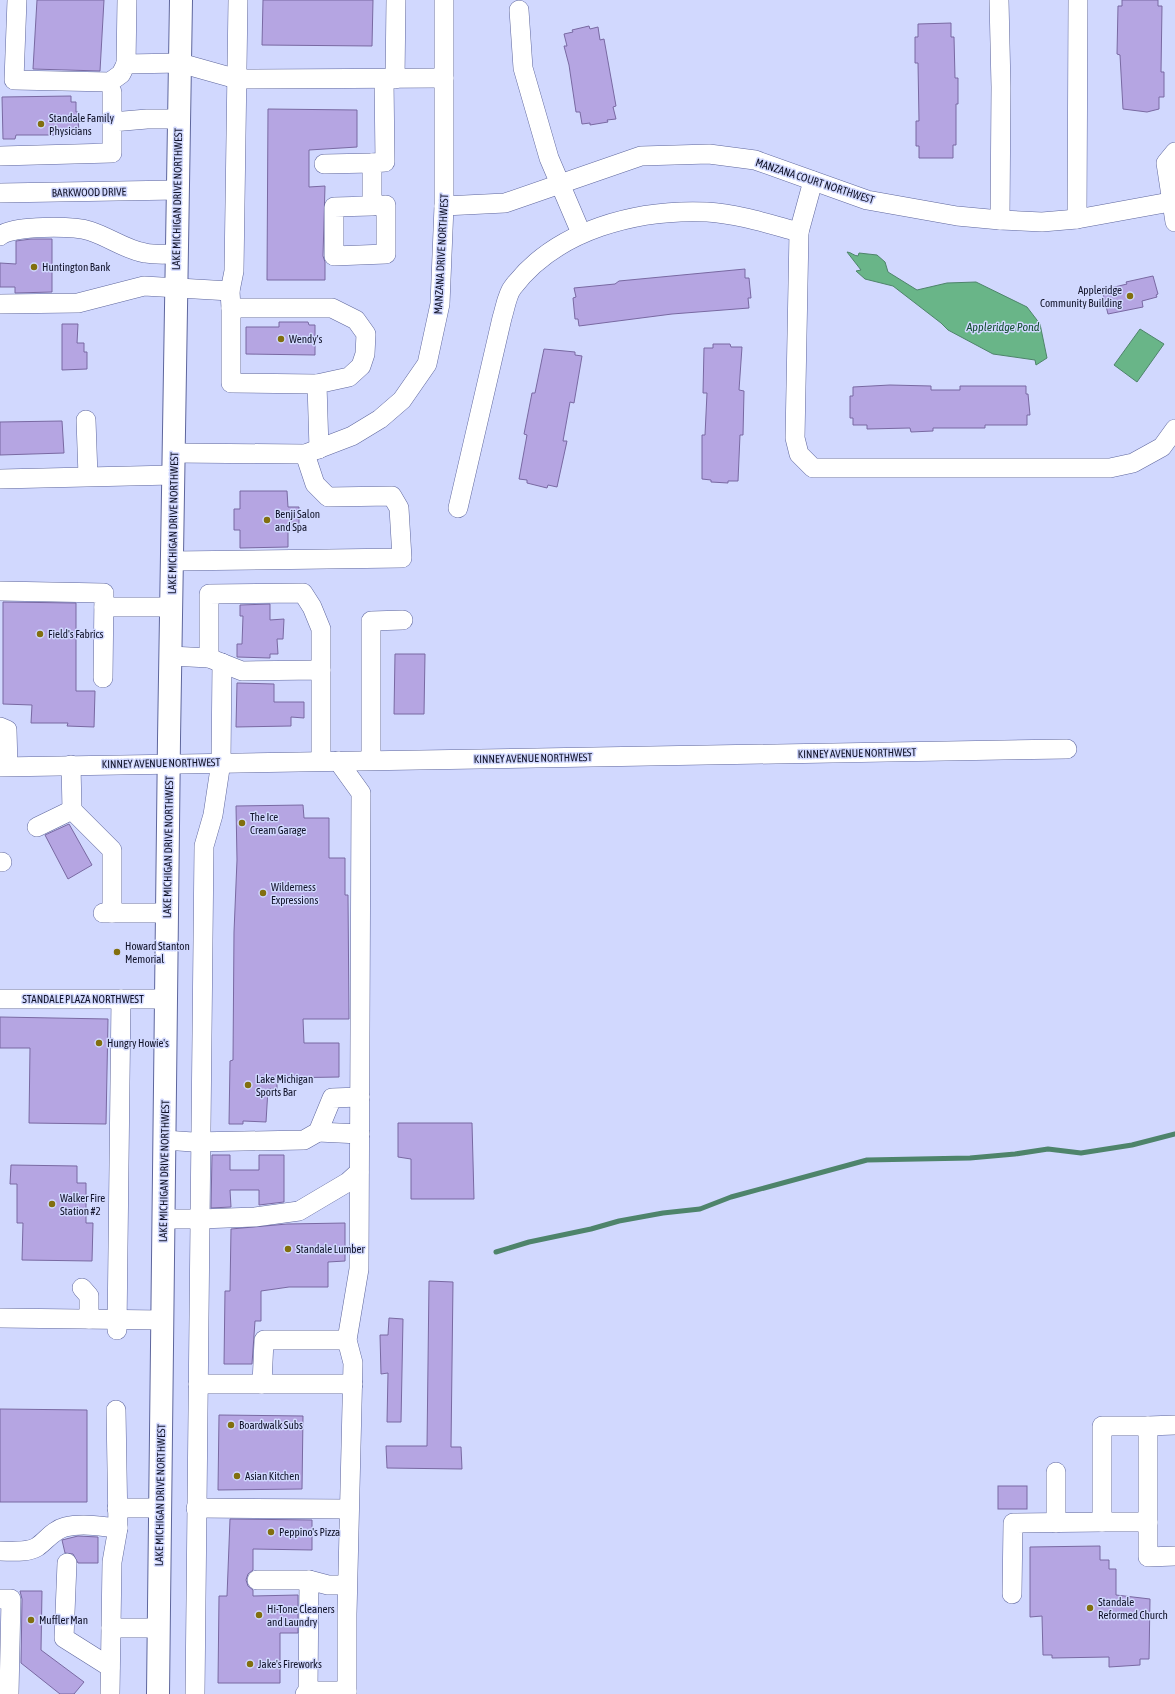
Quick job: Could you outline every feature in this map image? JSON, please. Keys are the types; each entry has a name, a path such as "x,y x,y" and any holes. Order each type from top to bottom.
{"highway":[{"name":"LAKE MICHIGAN DRIVE NORTHWEST","path":"158,1694 175,287 181,0"}],"street":[{"path":"17,0 7,68 14,80 110,82 120,74 126,64 127,0"},
{"path":"0,304 78,303 144,286 175,287 230,300 332,308 356,320 366,334 365,354 361,366 349,377 317,384 231,383 230,300 234,271 238,0"},
{"path":"324,164 385,162 396,0"},
{"name":"MANZANA DRIVE NORTHWEST","path":"174,453 312,451 352,436 380,419 402,400 427,364 435,333 440,304 444,206 444,0"},
{"path":"999,0 1001,87 1000,220"},
{"path":"1077,219 1078,0"},
{"path":"519,10 523,68 549,158 581,234"},
{"path":"126,64 180,63 237,80 444,78"},
{"path":"0,156 112,153 112,92"},
{"path":"112,122 147,119 179,119"},
{"path":"1175,152 1166,162 1175,222"},
{"name":"MANZANA COURT NORTHWEST","path":"444,206 505,203 641,156 709,154 755,160 867,200 957,216 1042,222 1077,219 1173,201"},
{"path":"372,163 372,206"},
{"path":"813,181 799,232 795,438 799,454 814,468 1110,468 1133,463 1162,447 1175,429"},
{"name":"BARKWOOD DRIVE","path":"0,193 178,190"},
{"path":"458,508 502,318 512,288 539,261 581,234 621,220 663,212 708,212 757,220 799,232"},
{"path":"0,236 5,231 33,228 78,228 109,238 144,253 176,254"},
{"path":"172,561 402,558 399,508 392,496 328,498 315,484 312,451 317,384"},
{"path":"86,420 88,476"},
{"path":"0,479 173,475"},
{"path":"0,591 104,593 104,678"},
{"path":"195,1694 204,846 213,815 221,762 215,661 209,594 302,593 312,607 321,629 321,670 329,761 360,793 359,1269 347,1340 353,1362 347,1584 347,1692 306,1692 309,1580"},
{"path":"104,607 171,607"},
{"path":"372,760 372,621 403,620"},
{"path":"171,656 215,661 242,671 321,670"},
{"path":"0,727 7,730 4,767"},
{"name":"KINNEY AVENUE NORTHWEST","path":"4,767 221,762 1067,749"},
{"path":"71,765 72,810 112,850 108,913 167,913"},
{"path":"37,827 72,810"},
{"name":"STANDALE PLAZA NORTHWEST","path":"0,999 24,992 79,992 121,999 166,1000"},
{"path":"117,1325 121,999"},
{"path":"318,1132 332,1098 360,1097"},
{"path":"164,1140 201,1142 304,1140 318,1132 360,1134"},
{"path":"163,1219 255,1217 299,1211 348,1182 360,1172"},
{"path":"78,1322 89,1296 82,1288"},
{"path":"0,1318 26,1324 78,1322 117,1325 162,1320"},
{"path":"262,1384 264,1340 347,1340"},
{"path":"198,1384 353,1384"},
{"path":"110,1694 112,1562 118,1528 116,1410"},
{"path":"1102,1522 1102,1426 1175,1425"},
{"path":"1148,1426 1148,1557 1175,1556"},
{"path":"1056,1472 1056,1523"},
{"path":"117,1508 160,1508"},
{"path":"196,1508 349,1509"},
{"path":"1012,1594 1013,1523 1148,1522"},
{"path":"0,1551 25,1551 35,1548 55,1532 64,1528 80,1526 118,1528"},
{"path":"66,1563 64,1638 110,1667"},
{"path":"256,1580 309,1580 328,1584 347,1584"},
{"path":"0,1599 11,1599 5,1657 9,1694"},
{"path":"111,1628 159,1628"}],"water":[{"name":"Appleridge Pond","path":"847,252 858,256 859,253 877,255 885,262 888,272 917,290 947,283 976,282 1027,307 1040,324 1047,358 1036,365 1035,360 993,354 948,330 893,286 865,279 856,271 861,270"},
{"path":"1140,329 1164,344 1137,382 1114,365"}],"building":[{"path":"37,0 104,0 100,71 33,69"},
{"path":"263,0 373,0 372,46 262,45"},
{"path":"1122,0 1158,0 1158,6 1162,6 1161,72 1164,72 1164,97 1159,97 1159,109 1147,112 1123,109 1120,55 1117,54 1118,6 1122,6"},
{"path":"951,23 951,37 954,37 955,78 958,78 958,104 956,104 956,145 953,145 953,158 919,158 919,146 916,146 916,121 919,121 918,63 915,63 915,37 918,37 918,24"},
{"path":"589,26 590,29 598,27 600,40 604,39 616,106 613,107 616,119 590,125 590,123 582,124 580,112 576,112 569,65 564,46 567,46 564,34 573,32 572,30"},
{"name":"Standale Family Physicians","path":"71,96 71,102 76,102 79,135 16,135 15,139 3,139 2,97"},
{"path":"268,109 357,110 357,147 309,150 309,187 325,186 323,256 325,262 325,280 267,280"},
{"path":"52,239 52,292 15,293 15,287 0,287 0,263 16,264 16,241"},
{"path":"745,269 745,278 749,278 751,298 748,298 749,308 672,314 579,326 578,319 575,319 573,298 576,297 574,288 615,284 619,281"},
{"name":"Appleridge Community Building","path":"1153,276 1158,294 1156,295 1157,297 1142,301 1143,307 1108,314 1102,290 1127,284 1126,282"},
{"name":"Wendy's","path":"279,322 308,322 309,325 315,325 315,355 246,354 246,327 279,327"},
{"path":"62,324 78,324 77,343 84,343 84,352 87,352 87,369 62,370"},
{"path":"713,344 730,344 731,347 742,347 739,390 744,391 743,435 740,435 738,481 728,481 728,483 711,482 711,480 702,479 702,435 705,435 707,393 703,393 704,348 713,348"},
{"path":"544,349 575,352 575,355 582,356 574,403 570,402 563,441 567,441 557,487 548,485 547,488 527,483 527,480 519,479 527,435 524,434 532,393 535,393"},
{"path":"890,385 931,386 931,390 960,390 960,386 1026,386 1030,415 1027,415 1027,425 985,425 985,428 933,428 933,431 911,432 910,428 867,429 867,425 853,425 853,418 850,418 850,396 853,396 853,387"},
{"path":"62,421 64,453 0,455 0,422"},
{"name":"Benji Salon and Spa","path":"240,491 287,491 288,507 299,507 299,530 288,531 288,547 240,548 240,530 234,530 234,509 240,509"},
{"name":"Field's Fabrics","path":"3,602 76,603 76,691 95,691 94,727 67,726 68,723 31,723 32,705 3,704"},
{"path":"270,604 270,620 284,619 283,639 277,639 278,654 270,654 270,658 237,657 237,644 242,644 243,616 240,616 240,605"},
{"path":"395,654 425,654 424,714 394,714"},
{"path":"237,683 274,684 274,702 304,702 304,718 291,717 291,726 236,727"},
{"path":"303,805 304,818 329,818 329,858 345,858 345,895 348,895 349,1019 303,1019 304,1043 339,1043 339,1077 277,1078 277,1089 268,1089 266,1122 243,1121 243,1124 229,1124 230,1061 233,1060 234,932 237,860 236,806"},
{"path":"69,824 92,865 68,879 45,835"},
{"path":"0,1017 108,1019 106,1124 29,1123 30,1048 0,1048"},
{"path":"398,1123 472,1123 474,1199 411,1199 411,1159 398,1157"},
{"path":"212,1155 230,1155 230,1170 259,1170 259,1155 284,1155 284,1202 259,1205 259,1190 230,1190 231,1207 211,1208"},
{"name":"Walker Fire Station #2","path":"11,1165 77,1166 77,1183 86,1183 86,1223 93,1223 92,1261 22,1260 23,1223 17,1223 17,1184 10,1184"},
{"name":"Standale Lumber","path":"345,1223 345,1261 328,1262 328,1287 289,1287 261,1291 261,1321 255,1321 252,1364 224,1364 225,1291 230,1291 231,1229 287,1224"},
{"path":"429,1281 453,1282 451,1447 461,1447 462,1469 387,1468 386,1446 427,1446"},
{"path":"389,1318 403,1319 401,1422 387,1422 388,1373 381,1374 380,1335 388,1335"},
{"path":"0,1409 87,1410 87,1502 0,1502"},
{"path":"219,1415 303,1416 302,1489 218,1490"},
{"path":"998,1486 1027,1486 1027,1509 998,1509"},
{"path":"230,1519 312,1520 312,1550 253,1549 253,1570 248,1574 246,1580 248,1586 253,1590 253,1596 298,1595 298,1633 280,1633 280,1683 218,1683 219,1596 227,1596"},
{"path":"78,1536 98,1537 98,1563 78,1563 73,1554 65,1553 62,1540"},
{"name":"Standale Reformed Church","path":"1100,1546 1100,1560 1109,1560 1109,1569 1116,1569 1116,1595 1150,1599 1149,1659 1140,1659 1140,1665 1109,1667 1109,1657 1052,1658 1052,1655 1043,1655 1042,1616 1030,1617 1030,1547"},
{"name":"Muffler Man","path":"20,1591 42,1591 41,1650 84,1682 74,1694 60,1694 21,1663 22,1599"}],"waterway":[{"path":"496,1252 529,1242 591,1229 619,1221 663,1213 700,1209 731,1197 867,1160 970,1158 1048,1149 1081,1153 1132,1145 1175,1134"}],"place":[{"name":"Standale Family Physicians","path":"41,124"},
{"name":"Huntington Bank","path":"34,267"},
{"name":"Appleridge Community Building","path":"1130,296"},
{"name":"Wendy's","path":"281,339"},
{"name":"Benji Salon and Spa","path":"267,520"},
{"name":"Field's Fabrics","path":"40,634"},
{"name":"The Ice Cream Garage","path":"242,823"},
{"name":"Wilderness Expressions","path":"263,893"},
{"name":"Howard Stanton Memorial","path":"117,952"},
{"name":"Hungry Howie's","path":"99,1043"},
{"name":"Lake Michigan Sports Bar","path":"248,1085"},
{"name":"Walker Fire Station #2","path":"52,1204"},
{"name":"Standale Lumber","path":"288,1249"},
{"name":"Boardwalk Subs","path":"231,1425"},
{"name":"Asian Kitchen","path":"237,1476"},
{"name":"Peppino's Pizza","path":"271,1532"},
{"name":"Standale Reformed Church","path":"1090,1608"},
{"name":"Hi-Tone Cleaners and Laundry","path":"259,1615"},
{"name":"Muffler Man","path":"31,1620"},
{"name":"Jake's Fireworks","path":"250,1664"}]}
